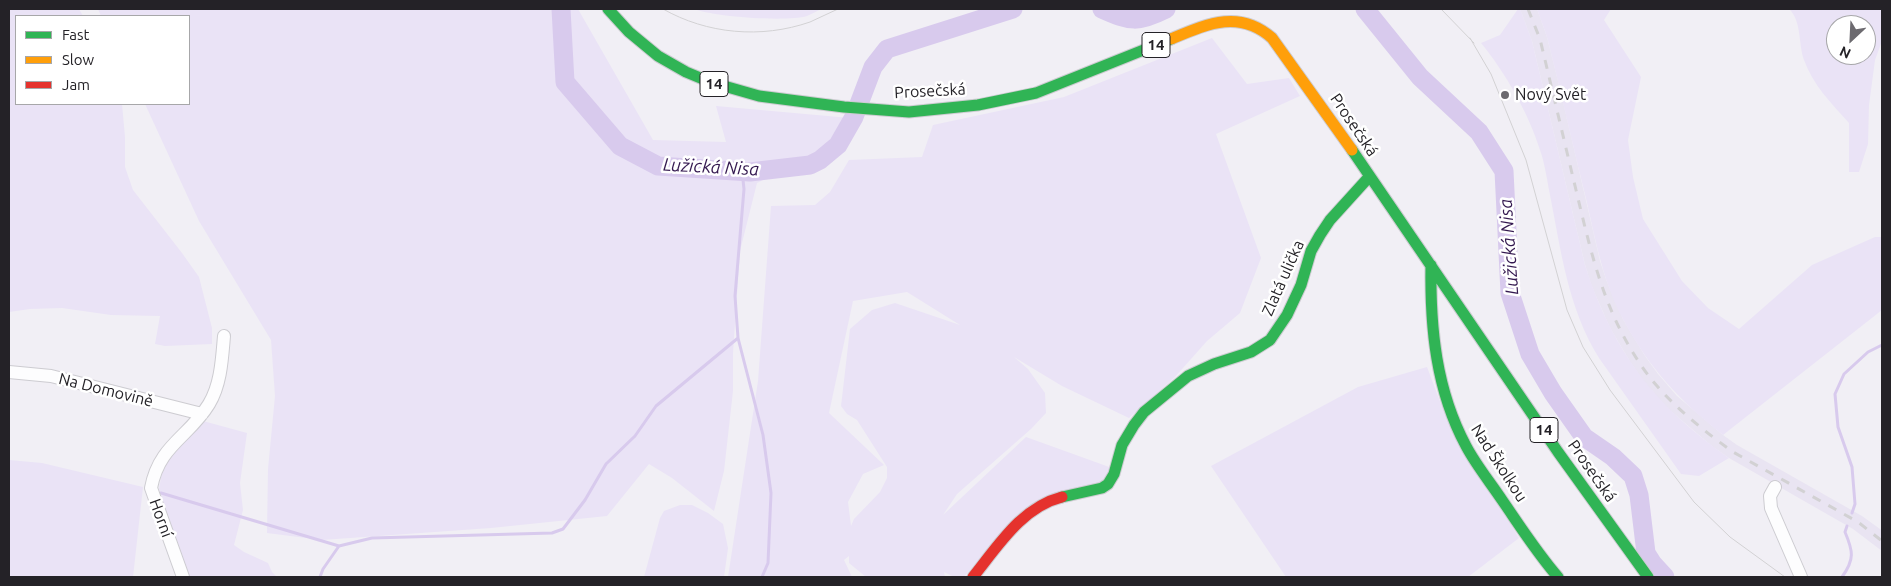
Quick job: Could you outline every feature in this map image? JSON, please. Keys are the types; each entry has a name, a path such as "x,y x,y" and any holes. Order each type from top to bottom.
{"main road":[{"name":"Prosečská","path":"608,9 629,32 658,56 702,79 737,91 759,96 844,107 910,112 978,105 1036,93 1210,23 1239,21 1264,31 1272,38 1324,109 1558,452 1648,577"},
{"name":"Zlatá ulička","path":"973,577 1008,536 1043,503 1102,488 1108,484 1114,474 1122,445 1144,412 1188,376 1214,364 1251,352 1270,340 1291,307 1301,286 1311,251 1320,234 1330,220 1369,177"},
{"name":"Nad Školkou","path":"1431,265 1430,304 1437,362 1457,428 1467,449 1539,556 1558,577"}],"street":[{"name":"Horní","path":"182,577 151,488 153,474 166,451 202,414 210,402 216,388 222,364 224,336"},
{"name":"Na Domovině","path":"9,372 51,376 202,414"},
{"path":"1775,487 1770,496 1771,508 1801,577"}],"shaded area":[{"path":"9,9 79,9 82,15 15,15 15,105 122,105 125,167 133,190 199,277 212,328 212,344 165,346 155,344 160,316 111,315 62,308 9,312"},
{"path":"98,9 578,9 653,140 726,142 716,106 850,118 819,152 757,183 740,251 733,353 733,391 724,471 714,511 672,478 649,464 607,516 491,528 322,540 267,533 268,469 275,396 271,340 199,221 145,105 190,105 190,15 101,15"},
{"path":"694,9 821,9 807,16 797,18 768,19 718,14"},
{"path":"1518,9 1520,9 1532,41 1585,265 1609,325 1623,351 1658,397 1679,418 1729,458 1699,476 1681,474 1599,358 1588,339 1580,319 1567,279 1542,155 1530,122 1515,94 1499,67 1481,43 1500,35"},
{"path":"1520,9 1537,9 1540,17 1561,93 1600,261 1624,321 1645,356 1677,396 1723,435 1737,445 1862,516 1880,529 1882,531 1882,551 1853,529 1713,447 1666,407 1645,384 1632,365 1610,328 1592,287 1585,265 1532,41"},
{"path":"1537,9 1611,9 1604,20 1641,77 1628,140 1633,177 1643,219 1682,281 1708,308 1739,329 1812,265 1875,237 1882,237 1882,310 1723,435 1680,397 1655,369 1633,338 1617,307 1601,264 1547,37"},
{"path":"1789,9 1882,9 1882,41 1876,57 1876,15 1826,15 1826,65 1874,65 1869,105 1868,144 1859,172 1849,172 1849,123 1812,78 1802,53 1796,20"},
{"path":"1212,38 1247,84 1289,78 1300,96 1216,134 1261,258 1240,313 1207,341 1175,377 1129,418 1062,386 1014,357 1028,369 1045,393 1046,413 1031,429 957,494 943,515 1026,437 1112,468 1103,483 1017,515 964,577 954,577 944,572 945,577 866,577 849,563 849,556 844,560 852,577 728,577 758,381 771,206 815,205 830,192 849,160 922,157 933,125 1064,97","holes":["907,292 960,325 895,303 872,310 850,329 841,406 847,414 857,420 887,467 887,478 880,492 854,519 851,526 848,502 863,474 884,465 829,413 853,301"]},
{"path":"1427,367 1447,420 1519,538 1468,577 1286,577 1211,466 1358,387"},
{"path":"203,421 247,433 240,483 243,510 234,545 244,552 268,563 272,572 277,577 190,577 178,549 159,489 162,472 174,450"},
{"path":"9,460 42,463 143,487 133,577 9,577"},
{"path":"680,505 692,505 708,513 723,524 728,548 724,577 644,577 660,518 664,511"}],"waterway":[{"name":"Lužická Nisa","path":"561,9 565,82 620,146 658,166 750,172 810,165 820,160 838,145 854,117 873,67 887,49 1013,9"},
{"name":"Lužická Nisa","path":"1102,9 1134,19 1148,17 1166,9"},
{"name":"Lužická Nisa","path":"1365,9 1420,77 1479,132 1504,171 1510,293 1530,354 1553,393 1584,437 1613,457 1633,476 1639,495 1646,553 1665,577"},
{"path":"742,171 744,189 735,296 738,338 763,435 771,493 768,563 762,577"},
{"path":"320,577 323,569 339,546 372,538 552,533 563,529 585,500 606,464 635,436 656,406 738,338"},
{"path":"1852,513 1855,504 1852,467 1838,427 1835,394 1844,374 1868,352 1882,345"},
{"path":"161,493 339,546"},
{"path":"1842,577 1851,560 1850,545 1845,532 1847,526"}],"tram line":[{"path":"663,9 698,24 716,29 754,32 773,31 810,22 838,9"},
{"path":"1441,9 1474,43"},
{"path":"1470,38 1491,74 1526,160 1567,310 1583,347 1610,390 1694,502 1730,537 1785,577"}],"railway":[{"path":"1528,9 1540,39 1595,265 1612,312 1636,357 1651,379 1669,399 1722,444 1858,522 1882,541"}],"traffic: fast":[{"path":"608,9 629,32 658,56 686,72 710,82 759,96 844,107 909,112 978,105 1036,93 1171,39"},
{"path":"1352,150 1558,452 1648,577"},
{"path":"1062,497 1102,488 1108,484 1114,474 1122,445 1134,425 1144,412 1188,376 1214,364 1251,352 1270,340 1287,315 1301,285 1311,251 1320,235 1330,220 1369,177"},
{"path":"1431,265 1432,312 1437,358 1441,381 1456,425 1479,467 1536,549 1558,577"}],"traffic: slow":[{"path":"1171,39 1197,28 1223,22 1247,24 1260,29 1272,38 1352,150"}],"traffic: jam":[{"path":"973,577 1012,529 1023,519 1035,509 1062,497"}],"place":[{"name":"Nový Svět","path":"1505,95"}]}
